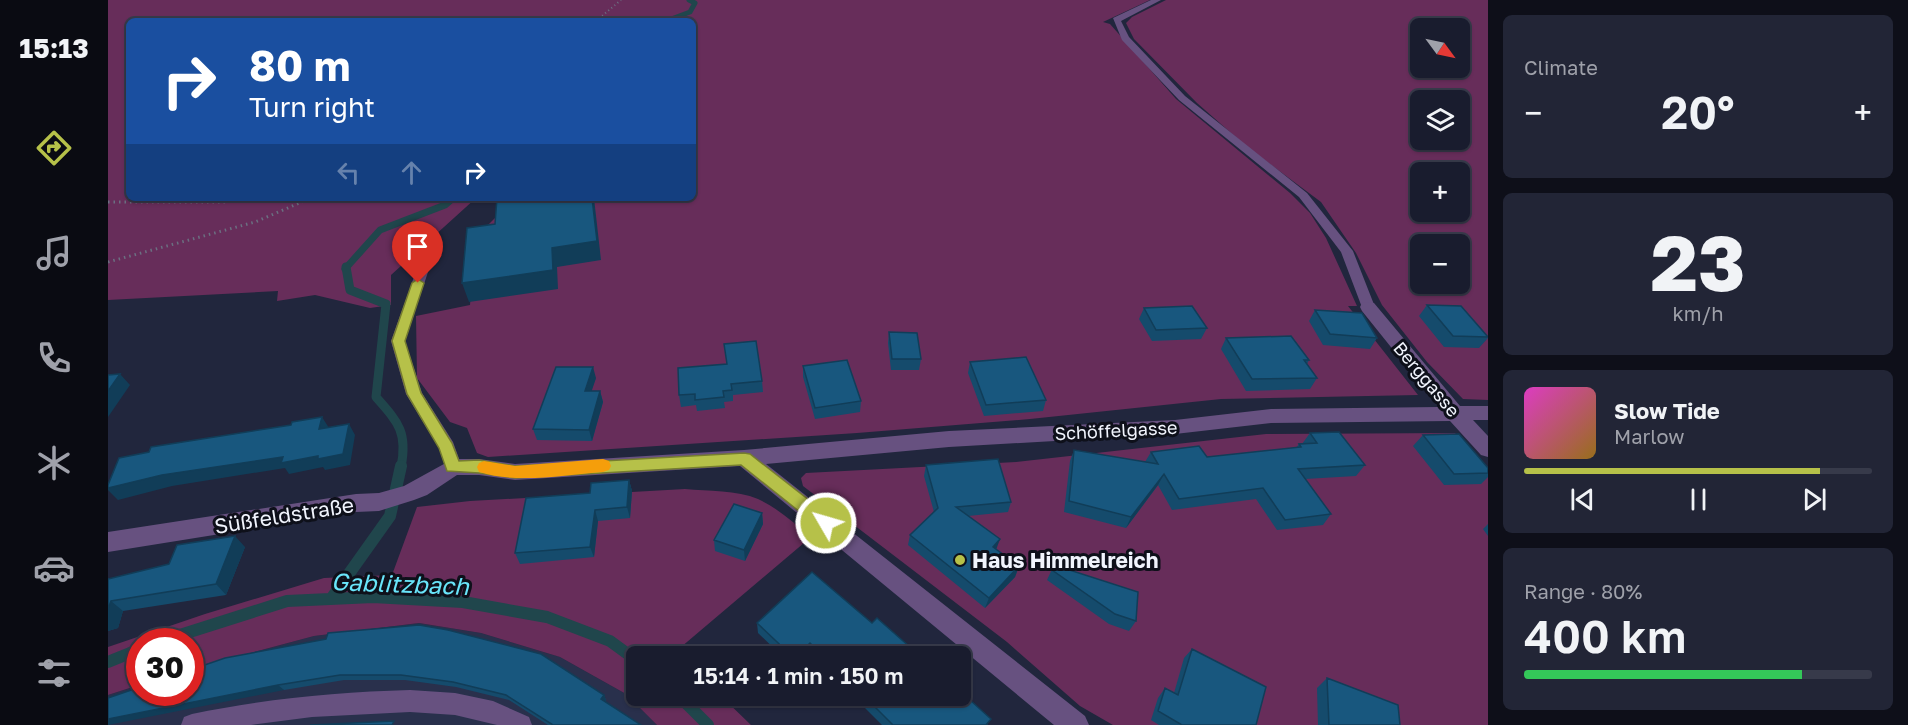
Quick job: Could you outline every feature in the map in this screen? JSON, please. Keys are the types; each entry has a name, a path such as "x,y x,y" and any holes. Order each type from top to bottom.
{"street":[{"name":"Berggasse","path":"1368,307 1454,412 1488,449"},
{"name":"Schöffelgasse","path":"453,467 479,466 515,472 744,459 950,439 1175,427 1271,416 1488,413"},
{"path":"744,459 859,549 1011,676 1076,725"},
{"name":"Süßfeldstraße","path":"108,542 356,503 379,502 420,489 453,467"}],"lane":[{"path":"1157,0 1116,20 1125,38 1182,98 1303,195 1347,251 1368,307"},
{"path":"424,263 398,341 414,394 447,447 453,467"},
{"path":"192,725 218,719 329,704 397,701 441,703 483,709 511,718 520,725"}],"path":[{"path":"600,18 621,0"},
{"path":"108,202 232,201"},
{"path":"108,262 255,222 304,201"}],"shaded area":[{"path":"108,0 1150,0 1103,22 1110,24 1176,99 1290,193 1310,213 1326,238 1357,306 1348,306 1418,395 1221,399 1030,419 857,433 488,457 477,453 467,428 450,422 417,378 416,316 470,305 476,237 503,210 518,201 696,201 696,18 126,18 126,201 473,201 391,275 391,305 370,308 315,295 277,301 278,291 108,300"},
{"path":"1166,0 1488,0 1488,400 1463,399 1427,362 1382,305 1356,253 1321,202 1247,147 1197,103 1134,39 1126,23 1132,17"},
{"path":"1455,433 1488,471 1488,725 1113,725 1080,706 1007,642 803,486 801,478 806,473 1016,462 1266,434"},
{"path":"685,489 732,492 758,499 811,537 682,646 626,646 626,694 560,657 481,633 419,623 314,636 204,666 204,628 164,628 324,578 392,575 417,507 470,501"},
{"path":"419,623 481,633 560,657 626,694 626,706 638,706 657,725 108,725 108,695 126,689 126,706 204,706 204,666 314,636"},
{"path":"126,641 126,689 108,695 108,647"},
{"path":"638,706 731,706 751,725 657,725"}],"building":[{"path":"497,201 592,201 597,241 552,248 553,270 462,283 467,228 495,224"},
{"path":"1427,305 1461,306 1488,337 1453,336"},
{"path":"1192,306 1207,328 1156,330 1144,308"},
{"path":"1315,310 1362,313 1377,338 1330,334"},
{"path":"889,332 917,333 921,359 892,359"},
{"path":"1291,336 1309,360 1304,360 1317,378 1252,379 1226,338"},
{"path":"756,341 762,381 731,384 732,390 723,391 724,397 695,400 695,394 679,395 678,368 727,364 724,344"},
{"path":"1026,357 1046,400 986,405 970,362"},
{"path":"847,360 861,401 815,408 803,366"},
{"path":"556,367 593,367 585,391 600,391 589,430 533,429"},
{"path":"120,374 108,391 108,375"},
{"path":"322,417 319,429 349,424 343,454 281,463 283,457 162,475 108,488 119,458 149,452 151,447 291,425 292,422"},
{"path":"1339,432 1365,465 1298,469 1331,514 1285,520 1263,488 1179,499 1164,474 1131,517 1069,501 1074,450 1158,464 1151,452 1199,446 1207,457 1301,447 1299,444 1317,443 1310,433"},
{"path":"1459,434 1488,468 1488,473 1454,474 1423,435"},
{"path":"998,459 1011,502 956,507 1000,539 993,547 1019,566 989,598 910,535 938,508 926,465"},
{"path":"629,480 627,507 595,510 590,547 515,553 526,498 590,493 591,483"},
{"path":"734,504 762,513 744,550 714,540"},
{"path":"235,536 216,584 111,601 108,609 108,579 169,564 177,545"},
{"path":"1054,565 1138,592 1136,621 1115,614 1052,570"},
{"path":"812,572 872,623 877,618 909,646 813,646 810,643 807,646 781,646 757,623"},
{"path":"419,625 448,630 541,654 604,695 601,699 641,725 553,725 506,695 453,682 401,675 340,675 204,700 204,665 225,658 326,639 328,633"},
{"path":"1192,649 1266,687 1256,725 1182,725 1158,711 1165,688 1178,695"},
{"path":"1327,678 1398,705 1400,725 1329,725"},
{"path":"126,692 126,706 173,706 108,719 108,698"},
{"path":"971,701 991,719 986,725 893,725 874,706 971,706"},
{"path":"394,721 392,725 310,725"}],"waterway":[{"path":"674,18 690,12 695,3 689,0"},
{"path":"346,268 380,230 445,205 450,201"},
{"path":"346,268 350,290 386,304 376,397 395,421 402,436 401,467"},
{"path":"331,599 390,516 401,466"},
{"name":"Gablitzbach","path":"331,599 373,597 463,602 547,617 610,641 626,653"},
{"name":"Gablitzbach","path":"202,628 287,601 331,599"},
{"name":"Gablitzbach","path":"108,662 126,655"},
{"name":"Gablitzbach","path":"689,706 708,725"}],"slow traffic":[{"path":"484,467 515,472 603,466"}],"place":[{"name":"Haus Himmelreich","path":"960,560"}],"route":[{"path":"418,283 398,341 414,394 447,447 453,467 479,466 515,472 568,467 744,459 826,523"}]}
